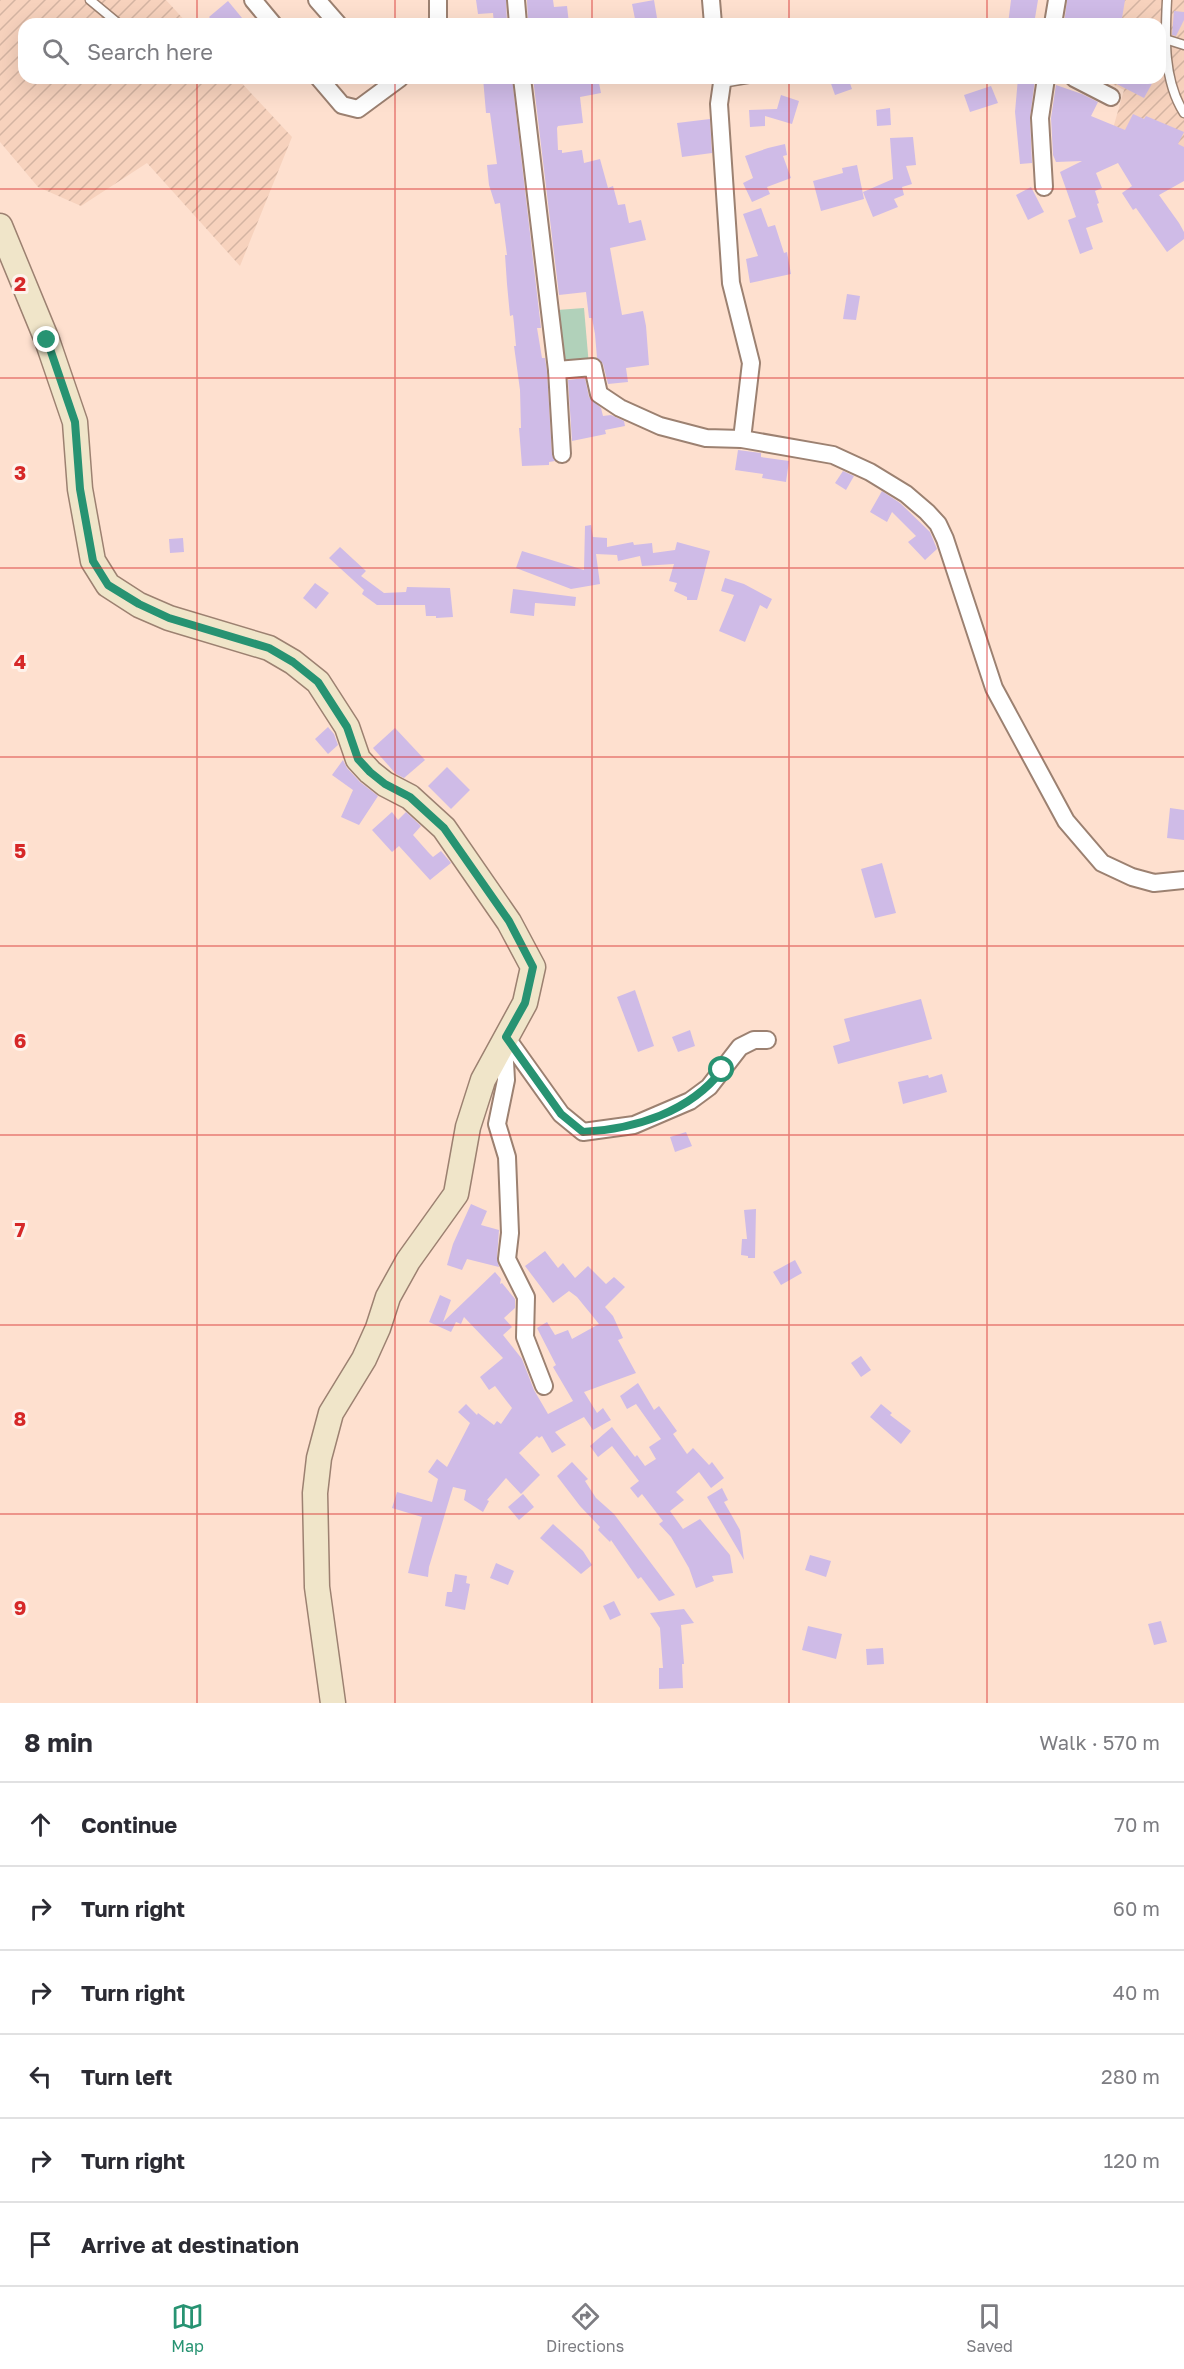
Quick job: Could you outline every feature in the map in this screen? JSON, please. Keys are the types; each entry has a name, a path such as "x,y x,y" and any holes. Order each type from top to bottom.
{"street":[{"path":"253,0 268,18"},
{"path":"317,0 333,18"},
{"path":"438,0 438,18"},
{"path":"516,0 518,18"},
{"path":"711,0 712,18"},
{"path":"1054,18 1057,0"},
{"path":"324,84 342,105 358,109 387,84"},
{"path":"523,84 557,370 562,454"},
{"path":"722,84 719,104 731,283 751,363 742,439"},
{"path":"1044,187 1040,118 1045,84"},
{"path":"1086,84 1111,97"},
{"path":"0,226 47,340 75,422 80,489 93,561 108,585 139,604 169,618 269,648 293,662 318,682 347,727 358,759 385,784 410,797 444,828 509,921 533,967 525,1003 483,1080 468,1127 456,1194 408,1261 388,1297 378,1329 364,1359 332,1413 319,1458 315,1493 317,1587 333,1703"},
{"path":"557,370 593,367 599,394 620,408 660,426 706,438 742,439 833,455 870,472 906,494 938,524 994,688 1066,821 1102,863 1132,877 1154,883 1184,880"},
{"path":"505,1040 561,1114 583,1132 634,1125 690,1101 709,1087 740,1047 754,1040 767,1040"},
{"path":"505,1040 506,1080 497,1124 507,1158 510,1233 507,1259 526,1297 525,1336 544,1386"}],"lane":[{"path":"90,0 112,18"},
{"path":"1166,20 1167,0"},
{"path":"1166,39 1184,45"},
{"path":"1166,46 1172,87 1184,112"}],"shaded area":[{"path":"0,0 166,0 182,18 18,18 18,84 243,84 292,137 240,266 147,163 81,206 38,187 0,142"},
{"path":"1099,0 1184,0 1184,175 1110,139 1124,90 1112,84 1166,84 1166,18 1096,18"}],"green space":[{"path":"584,308 589,366 561,368 557,310"}],"building":[{"path":"476,0 506,0 507,18 493,18 493,13 478,14"},
{"path":"527,0 553,0 554,7 567,6 568,18 528,18"},
{"path":"654,0 657,18 635,18 632,4"},
{"path":"1011,0 1038,0 1035,18 1009,18"},
{"path":"1067,0 1125,0 1122,18 1065,18"},
{"path":"228,1 242,18 210,18"},
{"path":"1174,11 1184,12 1184,20 1176,36 1172,35"},
{"path":"484,84 513,84 541,328 537,328 542,358 545,358 547,371 552,455 555,461 549,462 549,465 522,466 519,428 521,428 520,390 514,346 516,346 513,315 510,316 505,255 507,255 500,203 495,204 489,185 487,165 497,164 490,113 486,113"},
{"path":"534,84 599,84 601,93 580,97 583,123 558,126 558,150 562,150 562,153 582,150 584,163 600,159 608,188 613,186 618,205 625,204 629,223 641,220 646,240 610,248 622,315 643,311 649,365 626,368 628,382 608,384 603,364 597,358 595,334 592,318 589,318 586,292 559,295"},
{"path":"831,84 850,84 852,89 835,95"},
{"path":"1017,84 1034,84 1030,118 1032,163 1020,164 1015,112"},
{"path":"1117,84 1152,84 1144,98"},
{"path":"1056,85 1098,102 1091,116 1125,130 1133,114 1144,119 1146,116 1184,132 1178,144 1184,147 1184,181 1159,195 1184,232 1184,239 1167,252 1136,208 1133,210 1122,193 1132,186 1118,163 1096,173 1102,188 1095,191 1103,222 1086,228 1093,249 1080,254 1068,220 1076,217 1060,172 1082,161 1056,162 1053,155 1051,118"},
{"path":"991,86 998,103 970,112 964,95"},
{"path":"781,95 799,101 792,124 765,116 765,126 750,127 749,110 777,109"},
{"path":"890,108 891,125 877,126 876,110"},
{"path":"710,119 712,153 682,157 677,123"},
{"path":"913,137 916,165 906,166 912,184 902,187 904,195 894,199 898,207 873,217 863,192 893,179 890,138"},
{"path":"785,144 787,155 783,156 791,178 767,187 770,194 752,202 743,183 753,178 745,156"},
{"path":"857,165 864,199 821,211 813,181 843,173 842,168"},
{"path":"1031,187 1044,212 1028,220 1016,195"},
{"path":"761,208 768,227 775,225 784,253 787,252 791,274 750,283 746,259 758,256 743,214"},
{"path":"847,294 860,296 856,320 843,319"},
{"path":"585,378 589,397 601,408 603,416 611,415 624,421 625,426 605,430 606,434 572,441 568,380"},
{"path":"738,450 761,453 761,457 789,461 786,482 762,478 763,474 735,470"},
{"path":"843,471 854,476 846,490 835,483"},
{"path":"882,491 900,503 930,532 937,549 925,560 908,542 916,536 892,512 887,522 870,512"},
{"path":"591,525 593,537 607,538 607,547 633,542 634,545 652,543 653,553 675,550 677,542 710,551 697,600 687,600 687,597 674,591 677,583 669,581 674,564 642,566 640,556 618,561 617,555 596,554 600,584 571,589 516,568 522,551 584,570 585,526"},
{"path":"183,538 184,552 170,553 169,539"},
{"path":"340,547 366,571 361,576 384,593 406,592 407,587 450,588 453,617 426,616 425,605 377,605 362,594 364,590 329,558"},
{"path":"725,578 744,584 772,599 767,609 760,605 745,642 719,631 734,595 721,591"},
{"path":"315,583 329,593 316,609 303,598"},
{"path":"513,589 576,597 575,606 535,603 534,616 510,613"},
{"path":"328,727 334,734 338,745 328,754 315,739"},
{"path":"395,728 425,760 404,778 396,774 373,748"},
{"path":"343,760 360,782 378,796 359,825 341,817 353,790 332,775"},
{"path":"447,767 470,790 451,809 428,786"},
{"path":"1170,808 1184,810 1184,840 1167,838"},
{"path":"392,812 398,820 406,812 421,826 413,835 428,852 433,857 441,851 451,863 430,880 399,846 392,852 372,830"},
{"path":"882,863 896,913 875,918 861,869"},
{"path":"635,990 654,1046 638,1052 617,997"},
{"path":"921,999 932,1039 838,1064 833,1046 850,1041 844,1019"},
{"path":"690,1030 695,1046 678,1052 672,1037"},
{"path":"942,1074 947,1092 903,1104 898,1082"},
{"path":"686,1132 692,1146 675,1152 670,1137"},
{"path":"471,1204 487,1211 481,1225 499,1230 497,1258 499,1267 467,1259 462,1270 447,1265 453,1244"},
{"path":"756,1209 755,1258 748,1258 748,1256 741,1255 742,1239 747,1239 744,1210"},
{"path":"545,1251 558,1268 563,1263 575,1278 588,1266 606,1284 614,1277 625,1287 605,1307 613,1316 623,1338 618,1340 636,1373 584,1392 597,1413 603,1408 611,1420 593,1430 584,1417 555,1432 566,1445 552,1453 542,1436 539,1438 537,1436 519,1453 540,1475 521,1494 506,1478 487,1500 489,1501 483,1512 464,1500 466,1490 453,1487 428,1577 408,1573 422,1517 392,1508 397,1492 432,1502 438,1479 428,1472 437,1459 447,1467 470,1423 458,1412 466,1404 477,1415 478,1413 494,1425 497,1421 501,1424 512,1408 495,1386 489,1390 480,1377 503,1358 464,1317 461,1324 456,1322 451,1332 429,1322 440,1295 451,1300 443,1322 495,1272 501,1279 500,1284 502,1283 515,1299 515,1308 504,1318 512,1327 503,1335 522,1359 534,1390 548,1414 573,1401 553,1367 556,1365 537,1328 547,1322 555,1335 568,1330 572,1339 599,1324 577,1297 569,1291 553,1303 525,1266"},
{"path":"795,1260 802,1273 781,1285 773,1272"},
{"path":"861,1356 871,1370 861,1377 851,1363"},
{"path":"638,1383 654,1410 659,1406 677,1431 673,1434 687,1454 693,1448 709,1465 712,1462 724,1478 711,1488 699,1472 676,1492 684,1500 670,1511 683,1529 700,1519 730,1555 733,1573 712,1576 714,1581 696,1588 689,1568 671,1537 659,1524 663,1521 642,1494 638,1498 630,1488 639,1481 612,1446 598,1457 590,1446 612,1427 635,1457 637,1455 645,1466 656,1459 649,1447 661,1439 636,1404 627,1409 620,1396"},
{"path":"881,1404 892,1413 890,1415 911,1431 901,1444 870,1417"},
{"path":"572,1462 588,1479 585,1481 596,1498 614,1514 675,1595 659,1601 641,1577 638,1579 611,1540 610,1542 598,1530 600,1527 557,1476"},
{"path":"722,1488 728,1500 724,1502 740,1530 744,1560 707,1497"},
{"path":"523,1494 534,1507 519,1520 508,1507"},
{"path":"553,1524 583,1551 592,1565 581,1574 540,1538"},
{"path":"810,1555 831,1561 826,1577 805,1570"},
{"path":"496,1563 514,1571 508,1585 490,1578"},
{"path":"455,1574 467,1576 466,1583 470,1584 465,1610 445,1606 447,1592 452,1592"},
{"path":"614,1601 621,1615 610,1620 603,1606"},
{"path":"684,1609 694,1623 681,1625 683,1688 659,1689 659,1668 663,1668 660,1628 650,1613"},
{"path":"1161,1621 1167,1642 1154,1645 1148,1624"},
{"path":"808,1626 842,1634 836,1659 802,1650"},
{"path":"883,1648 884,1664 867,1665 866,1649"}],"route":[{"path":"47,340 75,422 80,489 93,561 108,585 139,604 169,618 269,648 293,662 318,682 347,727 358,759 385,784 410,797 444,828 509,921 533,967 525,1003 506,1037 561,1114 583,1132 634,1125 690,1101 709,1087 722,1070"}]}
